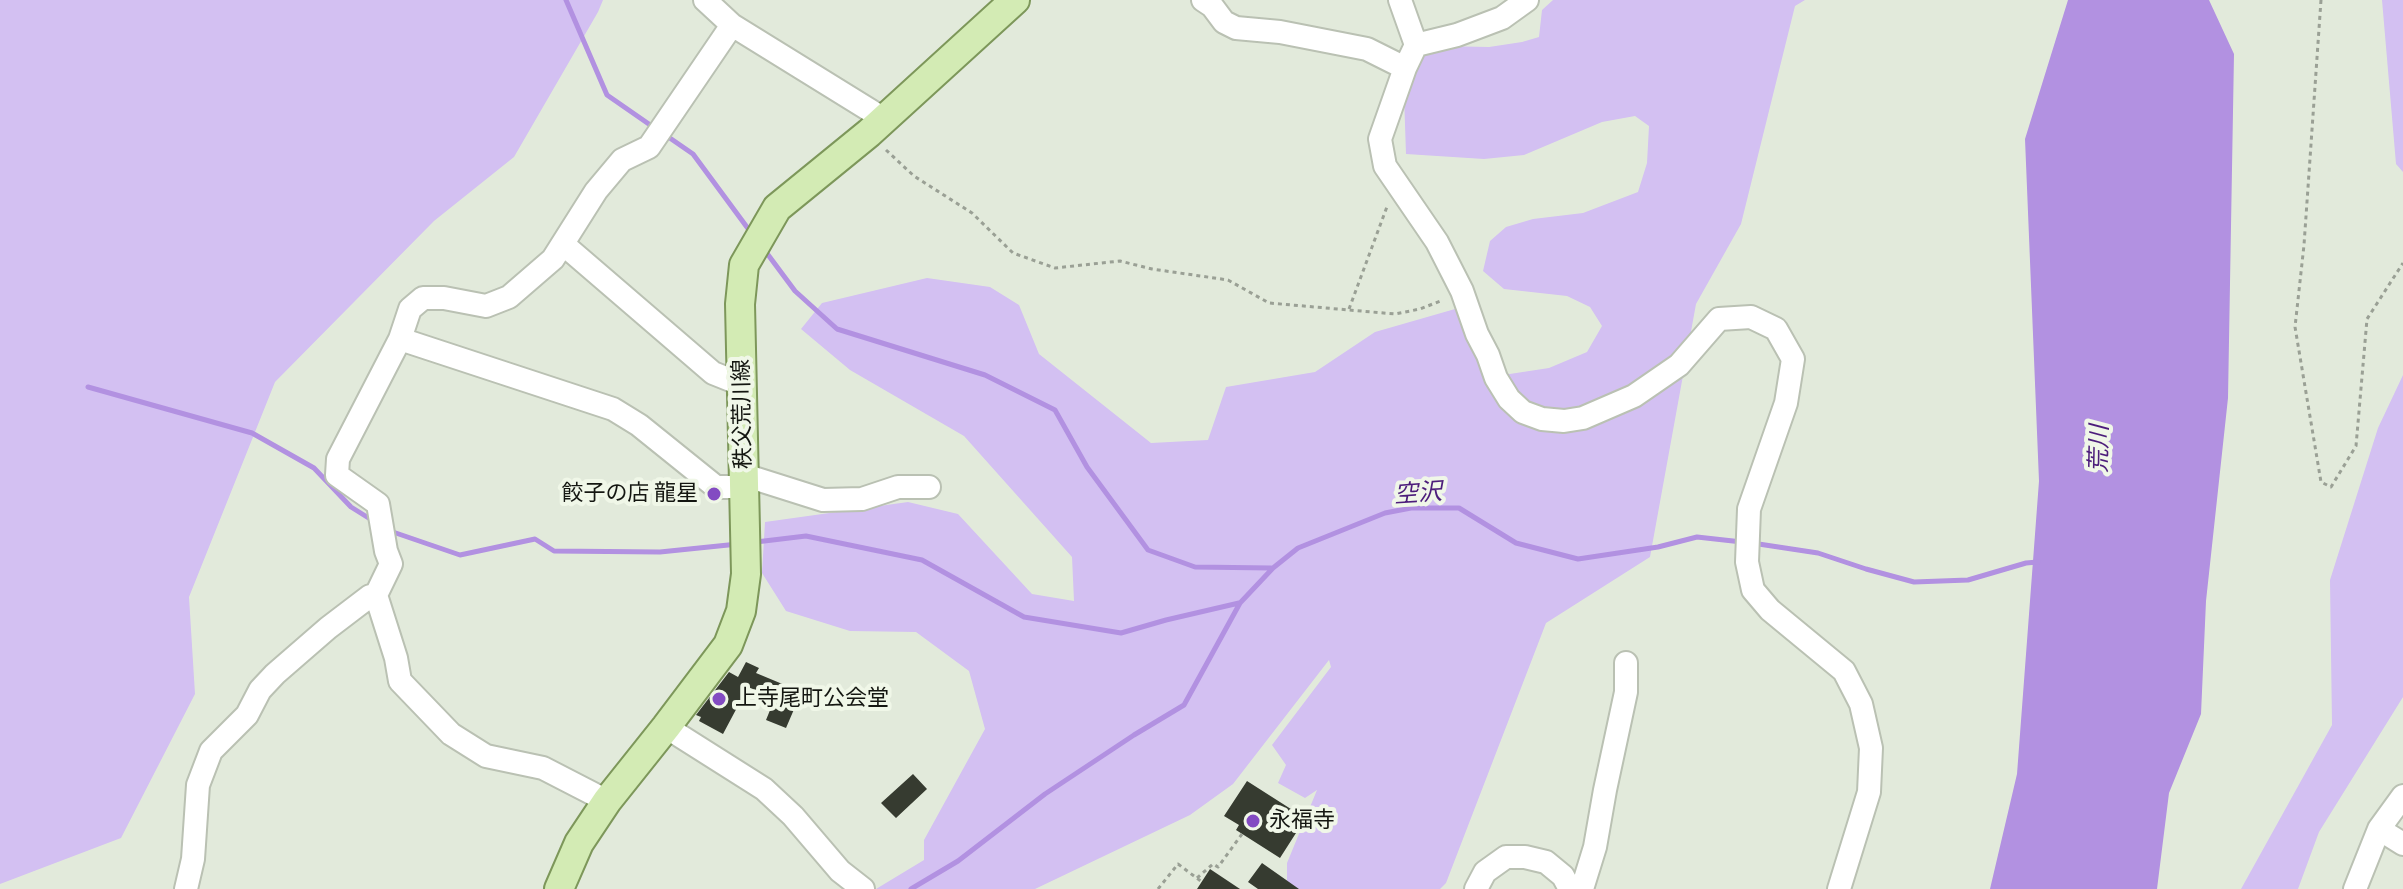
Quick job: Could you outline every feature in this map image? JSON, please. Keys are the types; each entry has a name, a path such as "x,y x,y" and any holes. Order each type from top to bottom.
{"main road":[{"name":"秩父荒川線","path":"559,889 579,843 607,801 728,645 741,611 746,574 740,304 744,265 777,208 877,126 1015,0"}],"street":[{"path":"705,0 732,25 877,126"},
{"path":"1203,0 1224,22 1236,28 1280,32 1367,49 1405,68"},
{"path":"1400,0 1416,45 1380,139 1385,166 1437,242 1462,291 1496,378 1509,399 1523,412 1542,419 1564,421 1583,418 1634,396 1679,365 1719,319 1751,317 1776,329 1793,359 1786,403 1749,509 1747,562 1753,590 1770,610 1844,671 1861,704 1871,748 1869,792 1839,889"},
{"path":"1416,45 1457,35 1502,18 1527,0"},
{"path":"186,889 193,859 198,785 211,751 247,715 260,690 275,674 328,628 373,595 391,564 378,504 337,475 338,459 400,339 410,309 423,298 444,298 486,306 509,297 553,259 596,191 622,160 649,147 732,25"},
{"path":"563,244 713,373 743,385"},
{"path":"400,339 613,409 639,425 716,487 744,481 823,500 862,499 898,487 929,487"},
{"path":"373,595 400,681 451,734 486,756 543,768 607,801"},
{"path":"1582,889 1595,847 1626,692 1626,663"},
{"path":"666,727 764,789 793,816 840,871 863,889"},
{"path":"2355,889 2379,829 2403,796"},
{"path":"2379,829 2403,844"},
{"path":"1476,889 1485,872 1506,857 1546,862 1563,876 1570,889"}],"path":[{"path":"2321,0 2304,245 2295,327 2321,482 2331,487 2356,446 2367,319 2403,263"},
{"path":"877,126 914,176 972,213 1013,253 1055,268 1120,261 1228,280 1269,303 1395,314 1420,309 1462,291"},
{"path":"1349,309 1396,182"},
{"path":"1197,878 1213,864 1218,867 1242,834"},
{"path":"1158,889 1178,864 1202,882"}],"shaded area":[{"path":"0,0 603,0 514,157 434,221 275,382 189,597 195,694 121,838 0,884"},
{"path":"1553,0 1805,0 1795,6 1741,224 1696,304 1650,557 1546,623 1446,883 1440,889 1287,889 1287,863 1317,790 1305,798 1278,783 1286,765 1272,745 1331,667 1329,660 1233,784 1190,815 1035,889 876,889 924,860 924,840 985,729 969,671 916,632 850,631 786,611 762,573 765,522 908,502 958,514 1032,594 1074,601 1072,557 964,436 850,370 801,329 822,303 927,278 990,287 1019,305 1039,354 1151,443 1208,440 1226,387 1315,372 1375,332 1455,309 1490,377 1549,368 1587,352 1602,326 1590,307 1567,296 1504,289 1483,271 1490,241 1506,227 1533,219 1583,213 1638,192 1647,163 1649,126 1635,116 1602,122 1524,155 1484,159 1406,154 1404,95 1424,54 1440,46 1489,47 1539,37 1542,10"},
{"path":"2382,0 2403,0 2403,172 2396,164"},
{"path":"2403,375 2403,697 2319,832 2298,889 2241,889 2332,725 2330,580 2378,428"}],"water":[{"name":"荒川","path":"2068,0 2209,0 2234,54 2228,398 2206,601 2201,714 2169,793 2157,889 1990,889 2017,774 2039,481 2025,139"}],"building":[{"path":"746,662 759,668 756,673 804,693 786,728 766,720 775,698 748,687 723,734 699,721 701,717 696,715 729,672 738,677"},
{"path":"913,774 927,789 896,818 881,803"},
{"path":"1247,781 1294,811 1284,826 1296,833 1280,858 1236,830 1239,825 1224,816"},
{"path":"1262,863 1299,889 1258,889 1248,882"},
{"path":"1210,869 1240,889 1197,889"}],"waterway":[{"path":"566,0 607,95 656,129"},
{"path":"664,134 693,154 752,234"},
{"path":"763,248 795,291 837,329 985,375 1055,410 1087,467 1148,550 1195,567 1271,568"},
{"path":"88,387 252,433 314,468 351,507 375,522"},
{"name":"空沢","path":"911,889 958,861 1045,794 1184,705 1240,603 1273,568 1298,548 1385,513 1411,508 1459,508 1516,543 1578,559 1658,547 1697,537 1742,542"},
{"path":"390,531 460,555 535,539 554,551 660,552 738,544"},
{"path":"756,542 806,536 922,560 1024,617 1121,633 1239,603"},
{"name":"空沢","path":"1752,543 1818,553 1914,582 1968,580 2038,562"}],"place":[{"name":"餃子の店 龍星","path":"714,494"},
{"name":"上寺尾町公会堂","path":"719,699"},
{"name":"永福寺","path":"1253,821"}]}
